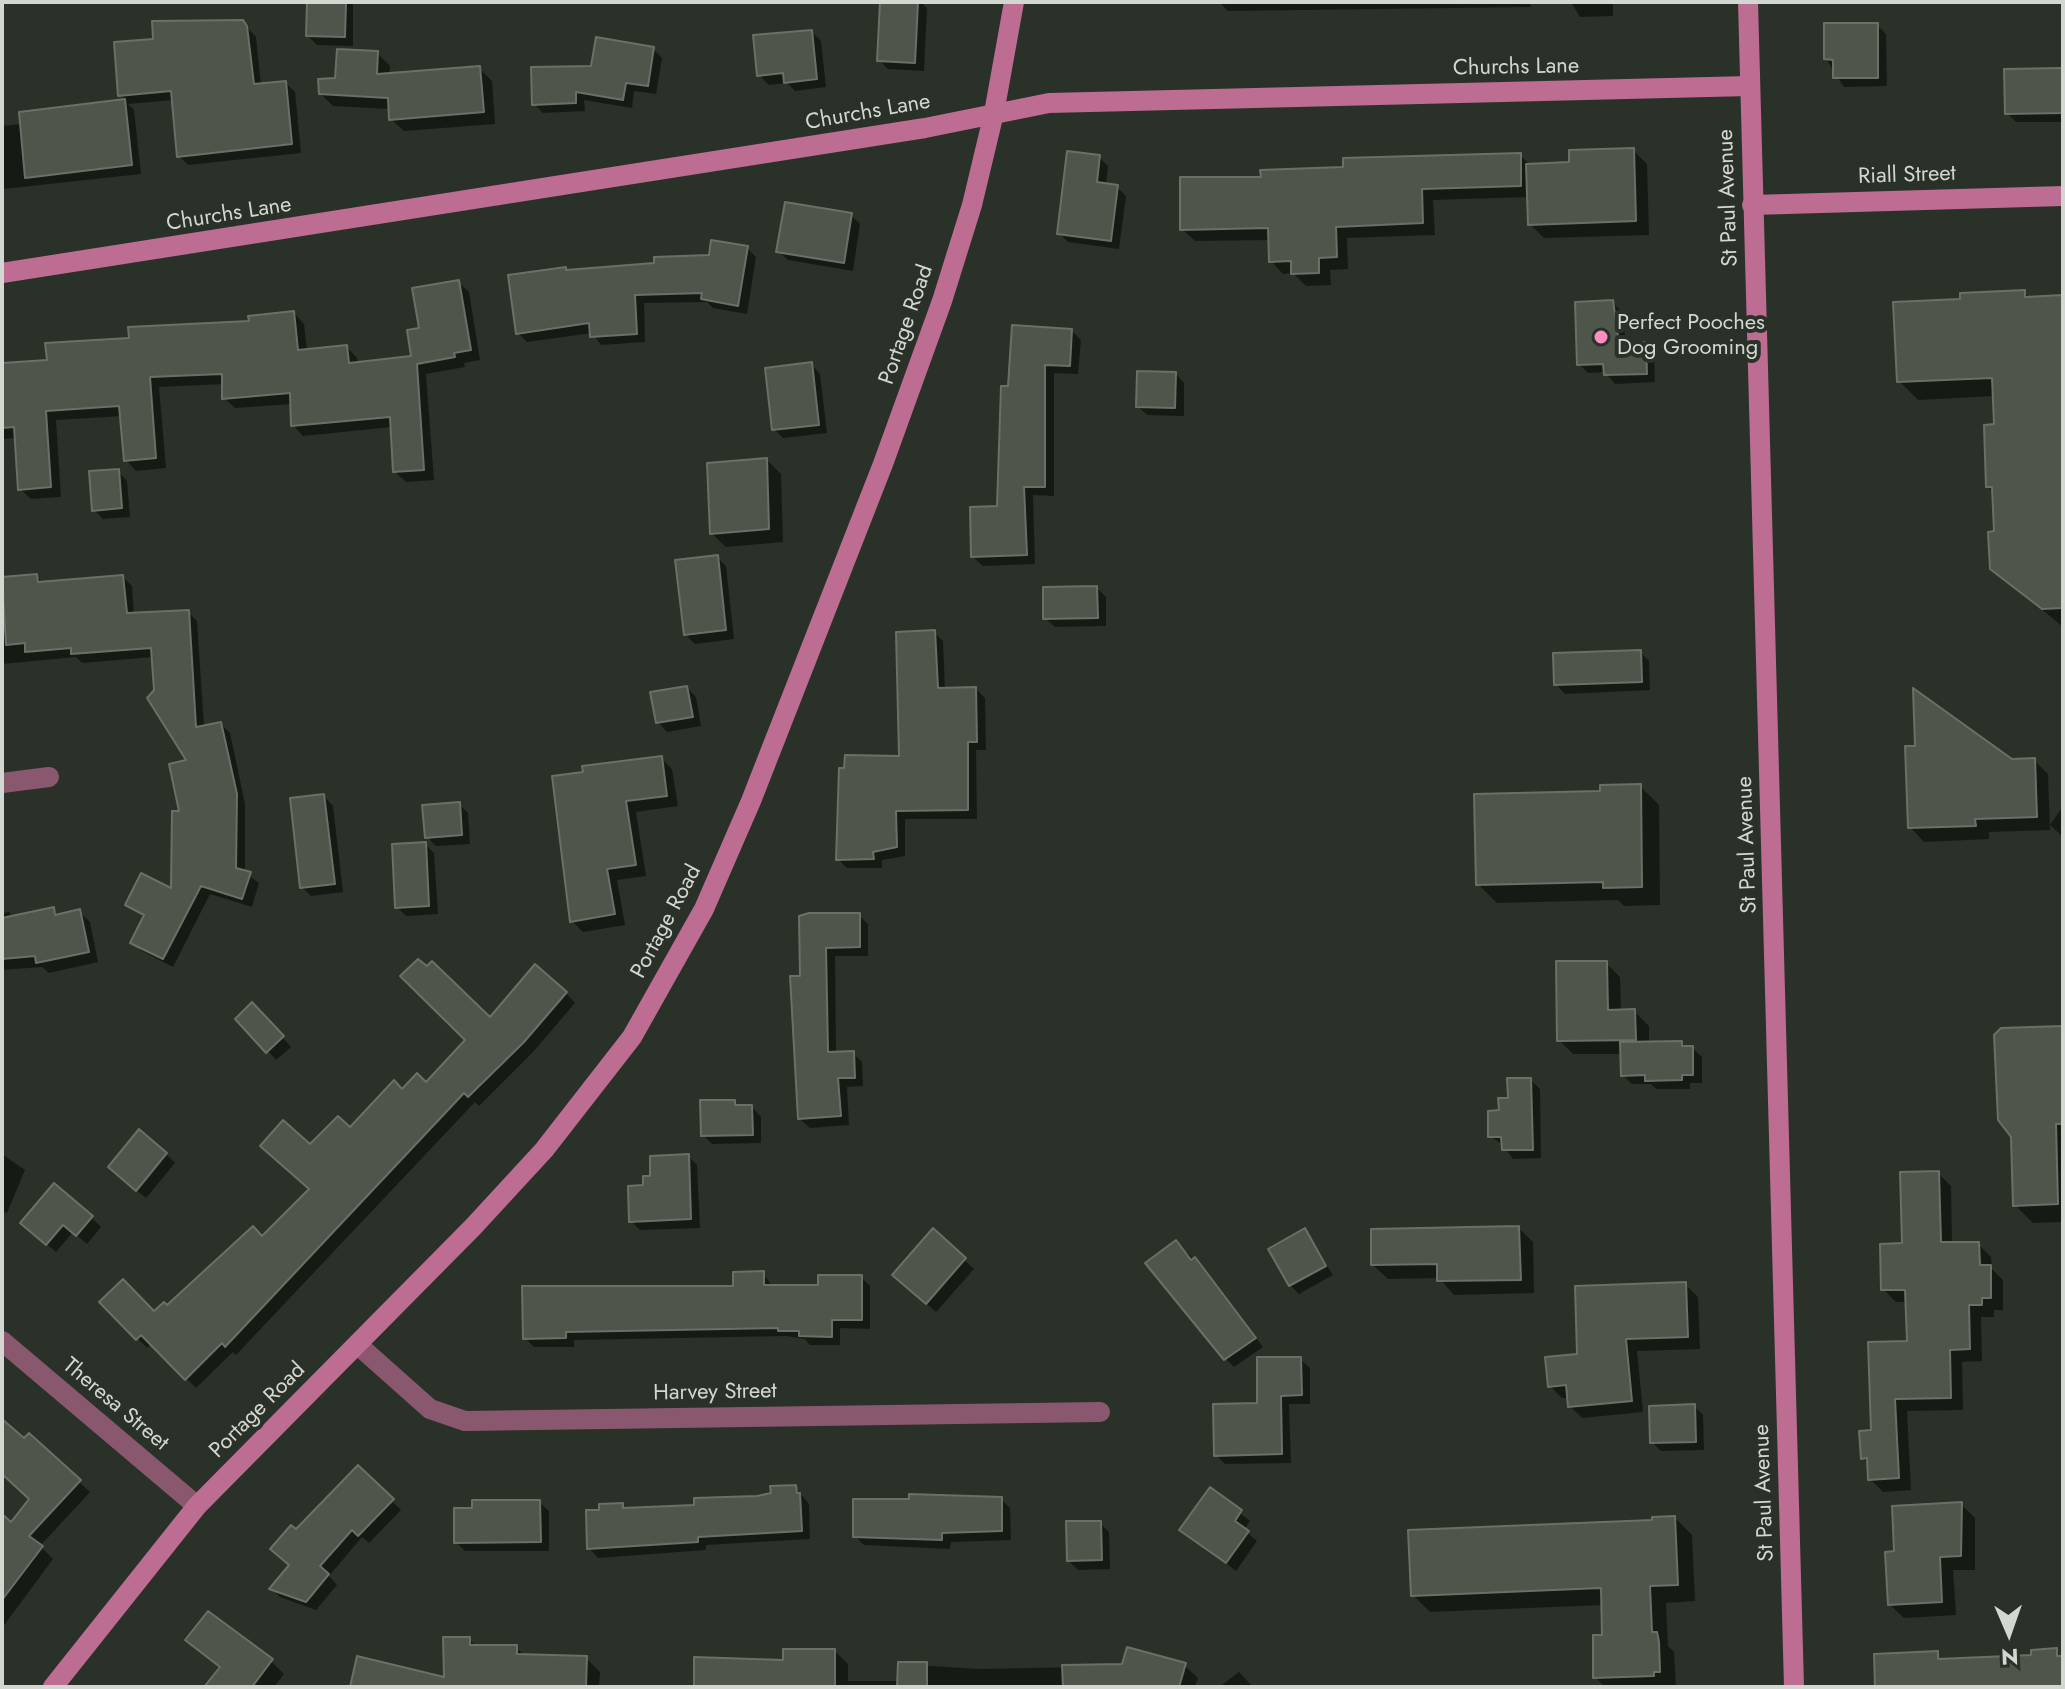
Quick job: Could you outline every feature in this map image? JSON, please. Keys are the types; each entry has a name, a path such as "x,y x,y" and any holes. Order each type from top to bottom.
{"street":[{"name":"Portage Road","path":"53,1687 197,1506 358,1345 544,1150 632,1037 704,909 751,801 888,449 942,301 972,205 994,113 1014,2"},
{"name":"St Paul Avenue","path":"1748,2 1794,1687"},
{"name":"Churchs Lane","path":"2,273 893,134 1049,103 1750,86"},
{"name":"Riall Street","path":"1752,205 2063,196"},
{"path":"2,783 49,777"},
{"name":"Theresa Street","path":"2,1341 197,1506"},
{"name":"Harvey Street","path":"358,1345 430,1409 465,1421 1100,1412"}],"building":[{"path":"307,2 346,2 345,37 306,36"},
{"path":"880,2 918,2 915,63 877,61"},
{"path":"243,20 247,26 254,84 286,81 292,144 177,157 171,91 118,96 114,42 153,39 152,21"},
{"path":"1824,23 1878,23 1878,78 1833,78 1833,60 1824,59"},
{"path":"812,30 817,79 784,83 783,73 757,76 753,35"},
{"path":"596,37 654,47 648,86 626,83 623,100 576,92 576,103 532,105 531,67 591,66"},
{"path":"337,49 378,51 377,74 480,66 484,112 389,120 388,98 319,94 318,79 335,78"},
{"path":"2063,68 2063,113 2005,114 2004,69"},
{"path":"125,99 132,165 25,178 19,112"},
{"path":"1634,148 1636,221 1528,225 1526,164 1569,162 1569,150"},
{"path":"1067,151 1100,155 1097,182 1118,185 1111,241 1057,234"},
{"path":"1521,153 1521,186 1422,189 1423,223 1336,227 1337,257 1319,258 1319,273 1291,274 1291,261 1269,262 1268,228 1180,230 1180,177 1261,177 1260,170 1343,167 1343,158"},
{"path":"785,202 852,213 844,263 776,252"},
{"path":"711,240 748,246 738,306 701,299 702,293 635,295 637,334 590,337 589,323 516,334 508,275 566,267 566,270 654,263 654,257 709,255"},
{"path":"459,280 471,350 454,353 455,357 417,364 424,470 393,472 390,417 291,426 290,393 222,399 222,374 150,377 156,458 124,461 119,406 46,411 51,487 18,490 14,427 2,428 2,363 47,360 45,343 129,338 128,327 249,321 248,316 294,311 298,350 347,345 349,363 411,356 407,330 419,328 412,288"},
{"path":"2025,290 2025,297 2063,295 2063,608 2042,609 1990,569 1988,532 1994,531 1992,487 1986,487 1984,425 1994,424 1992,378 1897,382 1893,302 1960,299 1960,293"},
{"path":"1613,300 1619,343 1646,342 1647,374 1604,375 1603,364 1577,365 1575,302"},
{"path":"1012,325 1072,329 1070,366 1045,365 1045,487 1024,487 1027,555 971,557 970,507 997,506 1001,386 1008,386"},
{"path":"812,362 819,425 772,430 765,368"},
{"path":"1137,371 1176,372 1175,408 1136,407"},
{"path":"767,458 769,529 710,534 707,463"},
{"path":"119,469 122,508 92,511 89,471"},
{"path":"718,555 726,630 684,635 675,560"},
{"path":"37,574 38,582 123,575 127,613 189,610 196,727 221,722 237,794 236,868 251,872 242,899 201,886 163,959 130,943 144,915 125,905 141,873 171,888 172,811 179,811 169,764 186,760 147,698 154,690 151,648 71,654 71,648 25,652 25,643 6,645 2,577"},
{"path":"1097,586 1098,618 1043,619 1043,587"},
{"path":"935,630 938,688 976,687 977,742 968,742 968,810 896,811 897,847 873,852 874,859 836,860 839,768 844,768 845,755 899,756 896,632"},
{"path":"1641,650 1642,682 1554,685 1553,653"},
{"path":"687,686 693,717 656,723 650,692"},
{"path":"1913,688 2012,759 2035,758 2037,817 1975,819 1976,826 1908,828 1905,746 1915,746"},
{"path":"662,756 667,796 626,801 636,865 607,869 615,914 570,922 552,776 583,772 582,766"},
{"path":"1641,784 1642,887 1603,888 1603,882 1476,885 1474,794 1600,791 1600,785"},
{"path":"324,794 335,884 300,888 290,798"},
{"path":"460,802 462,835 425,838 422,805"},
{"path":"426,842 429,906 395,908 392,844"},
{"path":"54,907 55,915 80,909 89,952 36,963 35,956 2,959 2,918"},
{"path":"809,913 860,913 860,947 826,948 828,1052 854,1051 855,1078 838,1078 841,1116 798,1119 790,976 800,976 799,916"},
{"path":"418,959 427,966 432,961 490,1017 535,964 567,992 524,1042 468,1097 464,1093 225,1347 222,1343 185,1380 141,1335 136,1340 99,1302 123,1279 154,1311 164,1302 167,1305 253,1226 262,1236 309,1189 260,1146 283,1120 310,1144 338,1116 350,1127 394,1080 402,1089 417,1073 426,1082 465,1040 400,976"},
{"path":"1556,961 1607,961 1608,1010 1635,1009 1636,1040 1557,1041"},
{"path":"252,1002 284,1036 266,1053 235,1019"},
{"path":"2063,1026 2063,1124 2056,1124 2058,1204 2013,1206 2011,1137 1998,1120 1994,1035 2001,1028"},
{"path":"1682,1041 1682,1046 1693,1046 1693,1075 1682,1075 1682,1080 1645,1081 1645,1075 1621,1076 1620,1042"},
{"path":"1507,1078 1531,1078 1533,1150 1502,1150 1501,1137 1488,1137 1488,1111 1499,1110 1498,1098 1508,1098"},
{"path":"700,1100 735,1100 735,1105 752,1105 753,1135 701,1136"},
{"path":"139,1129 167,1153 136,1191 108,1167"},
{"path":"689,1154 691,1219 629,1222 628,1186 643,1185 643,1176 650,1176 650,1156"},
{"path":"1939,1171 1941,1242 1979,1242 1980,1265 1991,1265 1991,1298 1982,1298 1982,1305 1969,1305 1970,1349 1950,1350 1951,1398 1895,1399 1899,1478 1868,1480 1867,1458 1861,1459 1859,1431 1871,1430 1868,1342 1907,1341 1905,1290 1881,1290 1880,1244 1902,1243 1900,1172"},
{"path":"54,1183 93,1216 76,1236 63,1225 46,1245 20,1223"},
{"path":"1519,1226 1521,1280 1437,1281 1437,1264 1371,1265 1371,1229"},
{"path":"933,1228 966,1258 926,1304 892,1275"},
{"path":"1305,1228 1326,1266 1289,1286 1268,1249"},
{"path":"1176,1240 1191,1260 1195,1257 1256,1338 1224,1360 1145,1263"},
{"path":"764,1271 764,1285 818,1285 818,1275 862,1275 862,1320 832,1320 832,1337 799,1336 799,1331 778,1331 778,1328 566,1332 566,1338 523,1339 522,1286 733,1286 733,1272"},
{"path":"1686,1282 1688,1337 1626,1339 1632,1401 1568,1407 1566,1385 1548,1387 1545,1357 1577,1354 1575,1286"},
{"path":"1257,1357 1301,1357 1302,1395 1281,1396 1282,1454 1214,1456 1213,1404 1257,1403"},
{"path":"1695,1404 1696,1442 1650,1443 1649,1406"},
{"path":"2,1419 24,1438 29,1433 81,1480 29,1536 43,1546 2,1600 2,1514 11,1522 29,1499 2,1474"},
{"path":"358,1465 394,1499 358,1536 352,1530 320,1566 329,1574 306,1602 269,1589 289,1565 270,1549 291,1525 296,1529"},
{"path":"796,1485 797,1493 800,1493 802,1531 698,1537 698,1542 587,1549 586,1510 599,1510 599,1504 623,1503 623,1508 694,1505 694,1498 757,1496 771,1493 770,1486"},
{"path":"1210,1487 1242,1510 1235,1521 1249,1531 1226,1563 1179,1530"},
{"path":"909,1494 1002,1497 1002,1531 942,1533 942,1540 853,1537 853,1499 909,1499"},
{"path":"472,1500 540,1500 541,1542 454,1543 454,1508 472,1508"},
{"path":"1962,1502 1961,1556 1940,1557 1942,1602 1888,1605 1885,1552 1894,1551 1892,1506"},
{"path":"1675,1516 1678,1585 1650,1586 1652,1632 1657,1632 1659,1642 1660,1672 1654,1672 1654,1676 1593,1678 1593,1635 1602,1635 1601,1588 1411,1596 1408,1530 1652,1520 1652,1517"},
{"path":"1066,1521 1101,1521 1102,1560 1067,1561"},
{"path":"208,1611 273,1659 252,1687 204,1687 220,1667 185,1640"},
{"path":"443,1637 470,1637 470,1645 517,1645 517,1654 587,1656 586,1687 350,1687 357,1656 444,1677"},
{"path":"1127,1647 1186,1663 1179,1687 1063,1687 1062,1665 1122,1664"},
{"path":"2057,1648 2057,1656 2063,1656 2063,1687 1875,1687 1874,1654 1938,1651 1938,1659 2031,1655 2031,1650"},
{"path":"783,1649 835,1649 835,1687 694,1687 694,1657 783,1660"},
{"path":"898,1662 927,1662 927,1687 897,1687"}],"place":[{"name":"Perfect Pooches Dog Grooming","path":"1601,337"}]}
